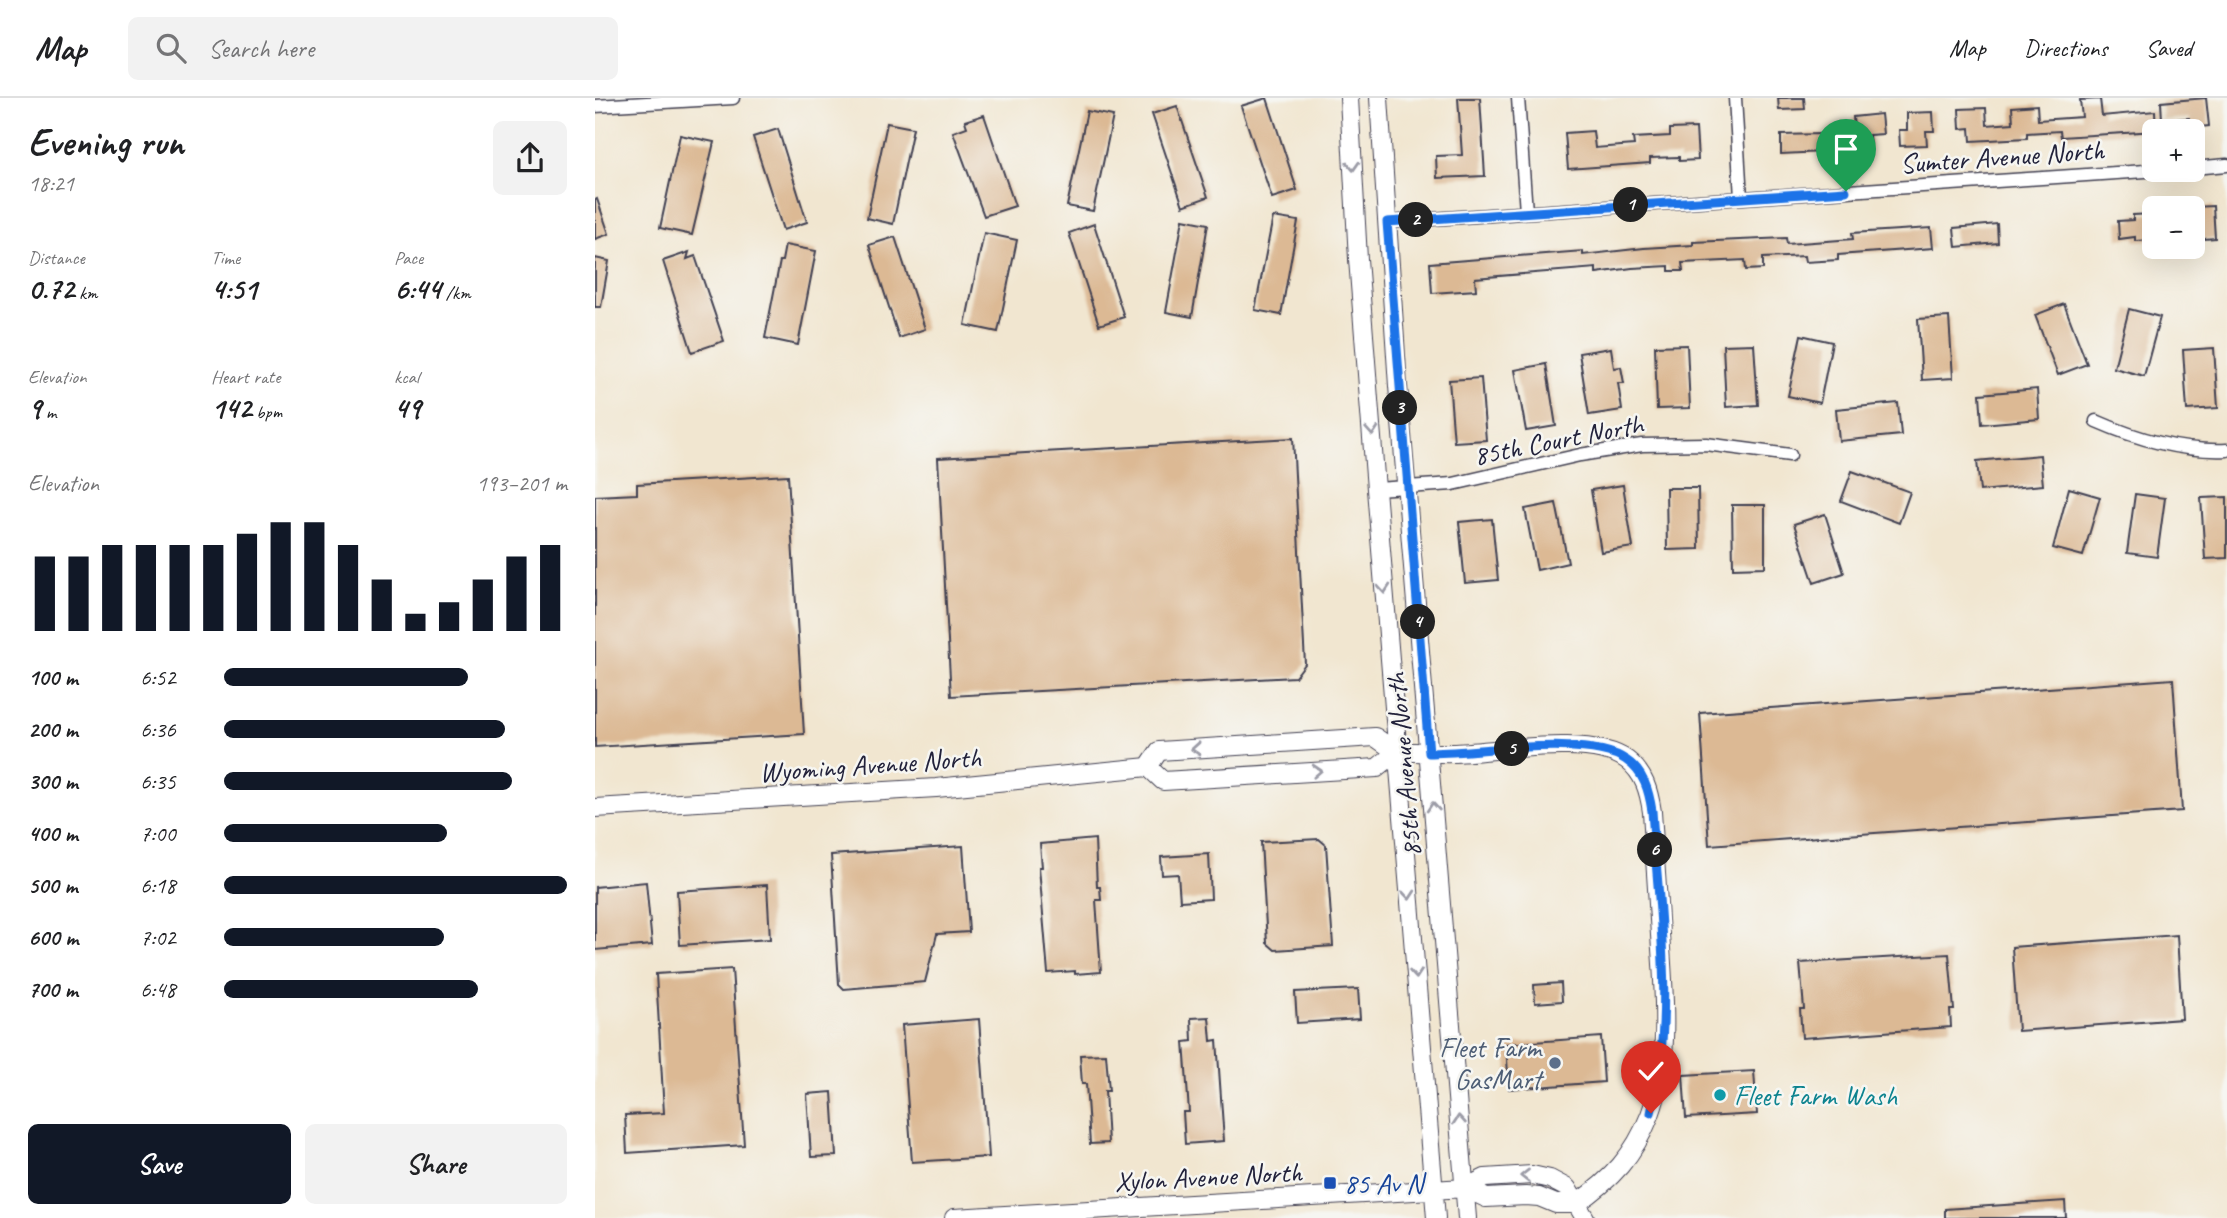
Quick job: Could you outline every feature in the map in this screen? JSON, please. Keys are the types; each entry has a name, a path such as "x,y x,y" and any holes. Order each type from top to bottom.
{"street":[{"path":"595,106 733,98"},
{"name":"85th Avenue North","path":"1349,98 1358,259 1436,1218"},
{"name":"85th Avenue North","path":"1379,98 1407,488 1467,1218"},
{"path":"1518,98 1526,212"},
{"path":"1735,98 1741,198"},
{"path":"2205,166 2227,165"},
{"name":"Sumter Avenue North","path":"1387,222 2142,171"},
{"path":"2096,421 2130,436 2185,449 2227,450"},
{"name":"85th Court North","path":"1376,489 1453,484 1590,453 1642,445 1706,444 1790,455"},
{"name":"Wyoming Avenue North","path":"1148,767 1159,751 1375,737 1398,753 1557,746 1598,748 1626,759 1642,776 1652,811 1663,977 1663,1050 1653,1104 1642,1133 1623,1163 1581,1211"},
{"name":"Wyoming Avenue North","path":"595,808 936,788 1148,767 1163,781 1377,768 1398,753"},
{"name":"Xylon Avenue North","path":"954,1218 1465,1188 1486,1198 1539,1197 1581,1211"}],"building":[{"path":"1267,98 1297,190 1272,198 1241,106"},
{"path":"1458,98 1480,98 1485,176 1437,178 1436,156 1462,155"},
{"path":"1778,98 1804,98 1805,109 1779,110"},
{"path":"2206,98 2209,126 2205,126 2205,119 2162,119 2161,102"},
{"path":"2100,99 2102,116 2155,111 2155,119 2142,119 2142,132 2061,137 2060,131 2027,133 2027,138 1971,141 1970,128 1960,129 1959,109 1986,108 1987,125 2013,123 2012,107 2037,105 2038,120 2082,117 2080,100"},
{"path":"1177,106 1208,197 1183,206 1152,114"},
{"path":"1087,111 1113,116 1093,211 1067,206"},
{"path":"1933,112 1934,131 1926,131 1927,145 1900,146 1899,130 1907,130 1907,113"},
{"path":"1881,114 1883,134 1869,135 1870,148 1856,150 1853,117"},
{"path":"984,115 1015,206 984,216 953,132 967,127 965,121"},
{"path":"887,123 913,128 893,224 867,218"},
{"path":"1696,128 1698,160 1679,161 1679,157 1650,158 1650,163 1568,169 1565,133 1593,131 1595,148 1634,145 1633,138 1670,136 1670,129"},
{"path":"778,129 807,222 783,230 753,137"},
{"path":"1822,134 1823,152 1781,154 1781,135"},
{"path":"680,135 714,142 692,235 660,228"},
{"path":"597,199 609,234 595,239 595,200"},
{"path":"2205,206 2213,206 2215,238 2205,239"},
{"path":"2133,215 2142,215 2142,241 2135,241 2135,237 2119,239 2118,221 2133,220"},
{"path":"1273,217 1298,221 1281,315 1255,310"},
{"path":"1183,219 1208,224 1192,317 1166,312"},
{"path":"1094,224 1124,317 1099,325 1069,233"},
{"path":"1997,224 1998,243 1956,247 1954,228"},
{"path":"1931,228 1933,248 1838,255 1838,260 1805,262 1804,256 1763,258 1763,269 1746,270 1745,260 1682,263 1683,271 1669,271 1669,266 1596,273 1596,268 1475,278 1476,290 1432,293 1430,263 1583,251 1583,255 1693,245 1693,242 1786,238 1787,244 1853,239 1852,233"},
{"path":"984,233 1017,240 998,332 965,325"},
{"path":"895,237 925,329 899,338 869,245"},
{"path":"785,245 816,251 798,345 765,338"},
{"path":"689,252 687,259 695,256 724,341 692,352 663,261"},
{"path":"595,258 609,261 601,307 595,307"},
{"path":"2064,304 2087,364 2058,375 2035,315"},
{"path":"2129,309 2160,317 2144,376 2114,368"},
{"path":"1949,317 1953,378 1922,380 1918,319"},
{"path":"1801,335 1832,342 1820,403 1788,396"},
{"path":"1754,344 1758,405 1726,407 1723,345"},
{"path":"1687,345 1690,408 1657,409 1655,346"},
{"path":"1611,348 1614,368 1621,367 1624,383 1618,383 1622,410 1589,415 1579,353"},
{"path":"2214,348 2218,408 2187,410 2183,350"},
{"path":"1546,364 1556,426 1526,431 1515,370"},
{"path":"1481,378 1486,440 1454,442 1449,380"},
{"path":"2037,389 2039,419 1982,424 1980,394"},
{"path":"1898,403 1901,435 1839,441 1836,409"},
{"path":"1293,438 1305,664 1295,677 951,696 938,458"},
{"path":"2040,455 2043,485 1980,491 1977,461"},
{"path":"1852,471 1910,492 1899,523 1841,501"},
{"path":"788,475 804,734 595,747 595,496 637,494 637,484"},
{"path":"1623,485 1633,547 1601,552 1591,490"},
{"path":"1666,488 1698,488 1699,549 1667,550"},
{"path":"2069,488 2100,497 2083,556 2053,548"},
{"path":"2135,494 2165,498 2157,557 2127,553"},
{"path":"2227,497 2227,558 2205,559 2201,498"},
{"path":"1556,503 1568,563 1537,570 1525,509"},
{"path":"1732,505 1765,505 1765,567 1733,568"},
{"path":"1825,514 1844,573 1814,583 1794,524"},
{"path":"1492,519 1498,580 1465,583 1459,522"},
{"path":"2173,679 2182,811 1709,845 1700,713"},
{"path":"1095,839 1097,887 1100,887 1101,900 1096,900 1101,972 1048,973 1039,867 1042,867 1040,844"},
{"path":"1319,839 1326,845 1333,946 1275,950 1267,943 1261,842"},
{"path":"963,846 969,932 937,934 925,982 844,989 839,984 831,855"},
{"path":"1209,854 1211,899 1180,901 1178,874 1162,875 1161,857"},
{"path":"646,882 652,945 595,950 595,887"},
{"path":"767,885 770,939 680,945 677,891"},
{"path":"2177,935 2182,1019 2018,1031 2012,947"},
{"path":"1949,954 1954,1010 1950,1010 1951,1027 1802,1038 1800,1009 1804,1009 1800,963"},
{"path":"732,969 744,1145 627,1153 625,1115 664,1113 656,974"},
{"name":"Fleet Farm GasMart","path":"1561,983 1562,1001 1535,1003 1534,985"},
{"path":"1358,989 1360,1019 1297,1023 1295,992"},
{"path":"1209,1017 1211,1041 1217,1040 1224,1141 1185,1144 1183,1112 1189,1112 1184,1042 1192,1041 1191,1018"},
{"path":"979,1019 989,1157 912,1162 902,1025"},
{"name":"Fleet Farm GasMart","path":"1601,1037 1604,1082 1509,1089 1506,1044"},
{"path":"1106,1054 1109,1091 1105,1091 1108,1143 1090,1144 1086,1084 1082,1084 1080,1055"},
{"name":"Fleet Farm Wash","path":"1754,1071 1757,1114 1686,1118 1683,1075"},
{"path":"832,1092 836,1156 811,1157 807,1094"},
{"path":"2065,1201 2066,1218 1945,1218 1945,1209"}],"place":[{"name":"Fleet Farm GasMart","path":"1555,1063"},
{"name":"Fleet Farm Wash","path":"1720,1095"},
{"name":"85 Av N","path":"1330,1183"}],"route":[{"path":"1651,1113 1663,1050 1664,1007 1652,811 1642,776 1626,759 1598,748 1557,746 1429,753 1387,222 1846,191"}]}
